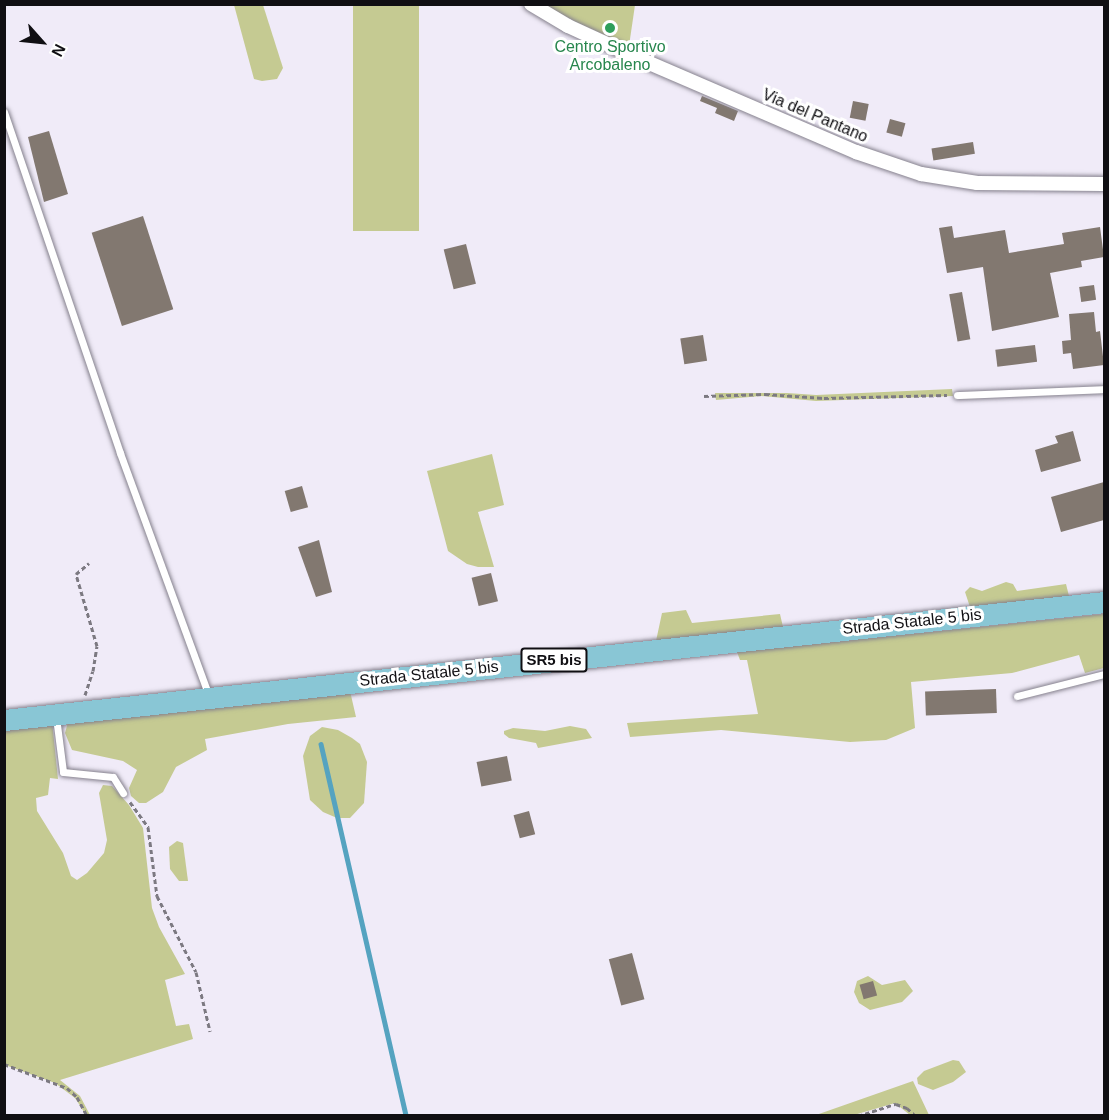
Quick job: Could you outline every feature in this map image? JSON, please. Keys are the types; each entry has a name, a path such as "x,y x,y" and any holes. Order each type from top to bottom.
{"main road":[{"name":"Strada Statale 5 bis","path":"4,720 1104,602"}],"street":[{"name":"Via del Pantano","path":"531,4 568,26 633,56 856,152 921,174 977,183 1104,184"}],"lane":[{"path":"4,112 120,453 210,698"},
{"path":"957,395 1104,389"},
{"path":"1017,696 1104,674"},
{"path":"56,714 63,772 113,777 123,793"}],"path":[{"path":"704,396 765,394 824,398 957,395"},
{"path":"86,711 84,696 93,671 97,646 76,574 89,563"},
{"path":"123,793 148,827 156,896 195,972 210,1031"},
{"path":"4,1064 67,1088 77,1097 87,1116"},
{"path":"858,1116 896,1104 908,1108 916,1116"}],"green space":[{"path":"234,5 263,5 283,68 277,79 262,81 254,79"},
{"path":"353,5 419,5 419,231 353,231"},
{"name":"Centro Sportivo Arcobaleno","path":"545,5 635,5 629,46 576,22"},
{"path":"952,389 953,396 816,401 761,396 716,400 715,393 816,395"},
{"path":"492,454 504,505 478,512 494,567 478,567 467,564 448,551 427,471"},
{"path":"1006,582 1013,584 1017,591 1066,584 1069,596 970,607 965,592 970,587 982,591"},
{"path":"686,610 692,623 780,614 783,627 656,641 662,613"},
{"path":"1104,614 1104,668 1085,673 1079,655 1012,673 911,682 915,728 886,740 850,742 721,730 630,737 627,723 758,714 747,660 740,660 737,652"},
{"path":"350,691 356,717 288,724 205,739 207,750 176,767 163,792 146,803 139,803 131,796 129,788 137,770 123,761 72,750 65,733 68,722"},
{"path":"52,721 58,779 50,778 48,795 36,798 37,811 63,853 71,876 77,880 87,873 104,853 107,840 99,793 103,785 112,786 129,805 143,828 152,908 159,927 185,974 165,980 176,1026 189,1024 193,1039 60,1080 80,1096 90,1115 86,1115 75,1098 55,1083 5,1065 5,727"},
{"path":"570,726 586,729 592,738 538,748 536,743 509,738 504,734 504,731 513,728 545,731"},
{"path":"322,727 338,730 360,744 367,762 364,803 350,818 337,818 323,812 310,800 303,756 310,736"},
{"path":"177,841 183,843 188,881 179,881 170,869 169,847"},
{"path":"868,976 882,985 905,980 913,991 902,1002 870,1010 859,1003 854,992 857,981"},
{"path":"953,1060 959,1061 966,1072 953,1082 933,1090 918,1084 917,1078 924,1071"},
{"path":"913,1081 929,1115 910,1115 895,1103 854,1115 816,1115"}],"building":[{"path":"702,96 738,111 734,121 715,113 717,108 700,101"},
{"path":"853,101 869,104 865,121 850,118"},
{"path":"890,119 905,123 902,137 886,133"},
{"path":"49,131 68,194 44,202 28,137"},
{"path":"973,142 975,154 933,160 932,149"},
{"path":"143,216 173,309 122,326 92,233"},
{"path":"952,226 954,238 1005,230 1009,253 1064,244 1062,233 1100,227 1104,257 1081,261 1082,267 1050,273 1059,317 992,331 983,267 947,273 939,228"},
{"path":"466,244 476,284 454,289 444,250"},
{"path":"1094,285 1096,300 1081,302 1079,287"},
{"path":"962,292 970,339 958,342 949,294"},
{"path":"1094,312 1096,332 1100,331 1104,365 1073,369 1071,353 1063,354 1062,341 1071,340 1069,314"},
{"path":"703,335 707,361 684,364 680,339"},
{"path":"1035,345 1037,362 997,367 995,350"},
{"path":"1073,431 1081,461 1041,472 1035,450 1058,443 1055,436"},
{"path":"1104,482 1104,520 1061,532 1051,497"},
{"path":"302,486 308,507 291,512 285,491"},
{"path":"319,540 332,592 316,597 298,547"},
{"path":"491,573 498,601 479,606 472,578"},
{"path":"996,689 997,713 926,715 925,691"},
{"path":"507,756 512,781 481,786 477,762"},
{"path":"529,811 535,834 520,838 514,815"},
{"path":"632,953 644,999 621,1006 609,959"},
{"path":"873,981 877,995 864,999 860,985"}],"waterway":[{"path":"321,744 406,1116"}],"place":[{"name":"Centro Sportivo Arcobaleno","path":"610,28"}]}
